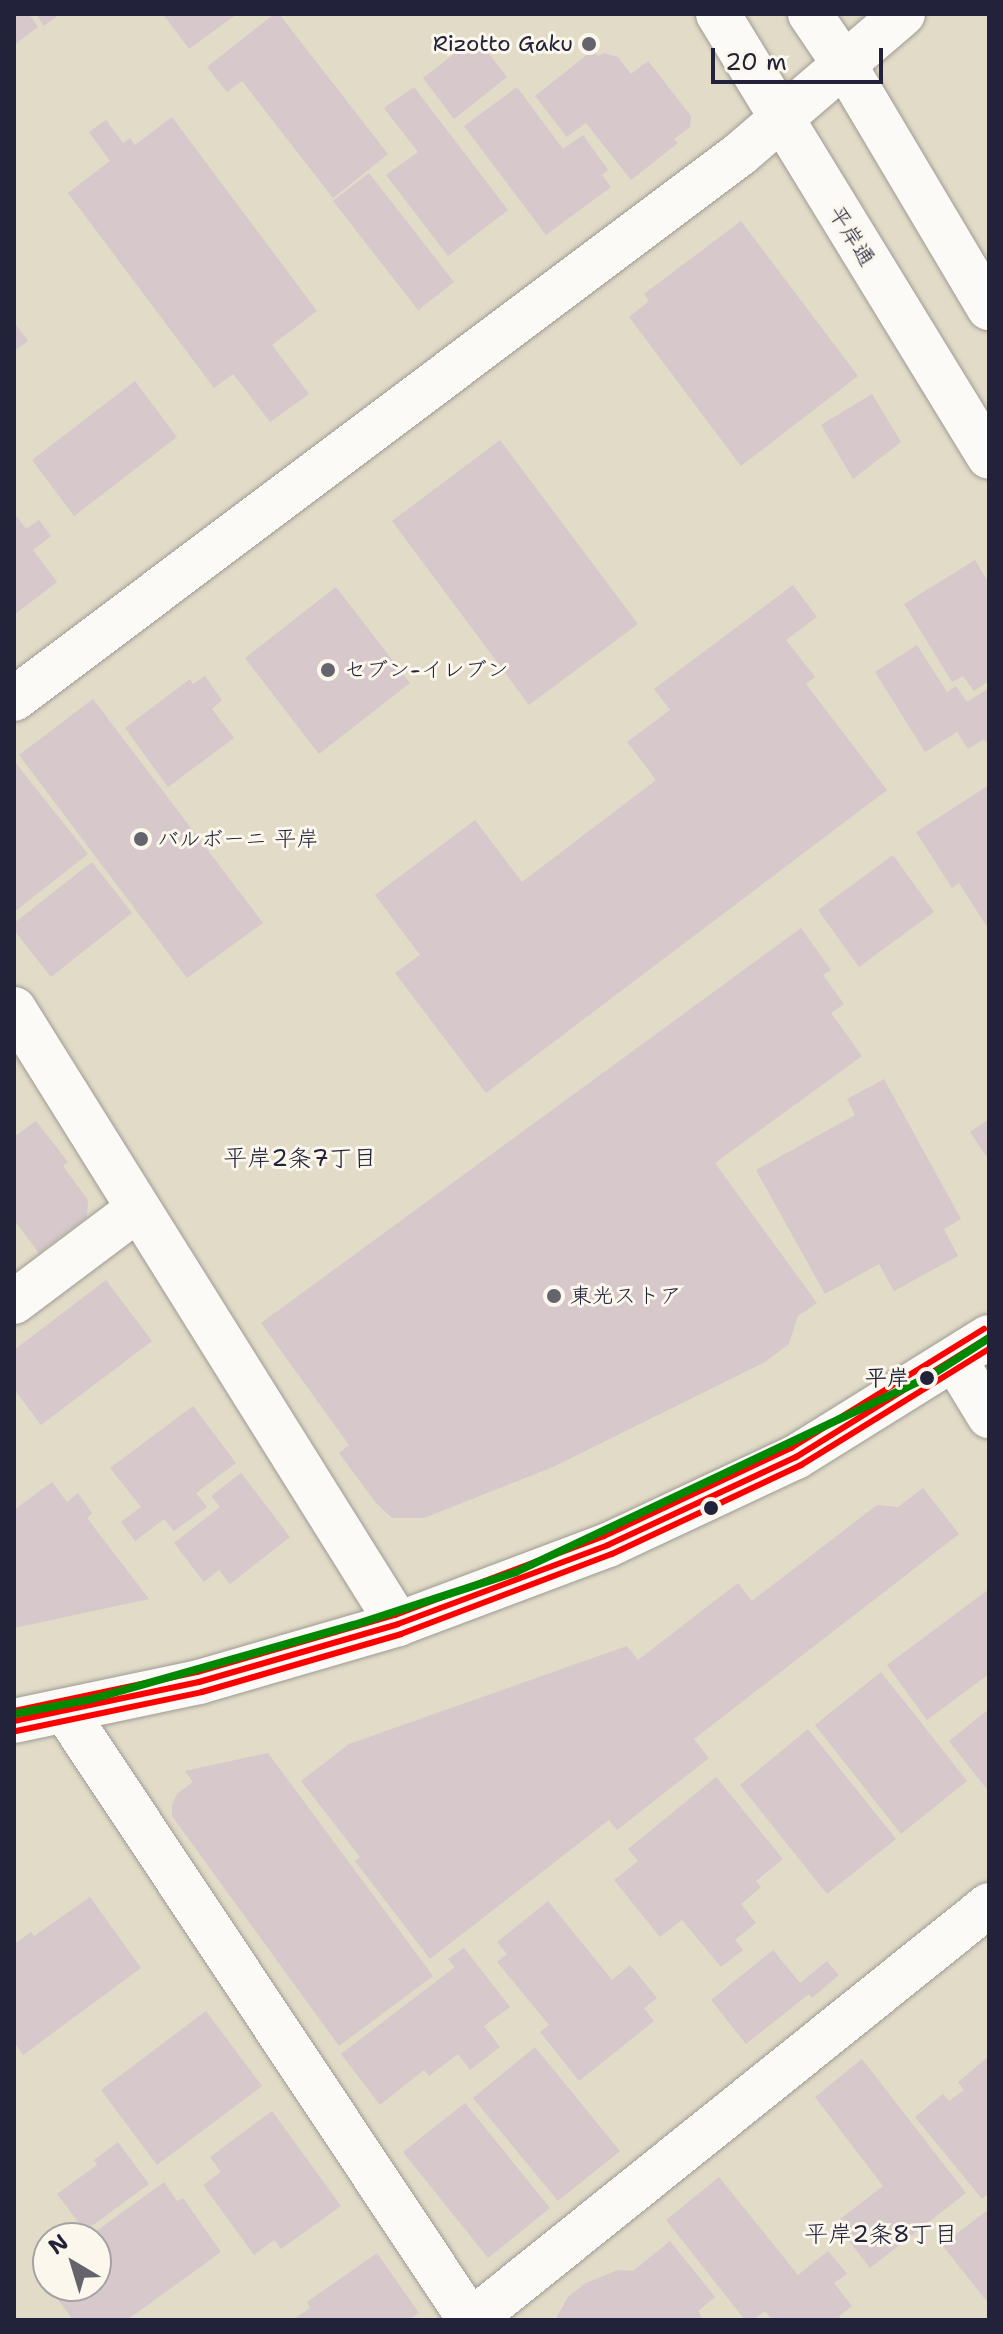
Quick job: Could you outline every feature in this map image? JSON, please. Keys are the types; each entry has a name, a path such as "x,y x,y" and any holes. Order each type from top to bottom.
{"main road":[{"name":"平岸通","path":"718,14 989,457"},
{"path":"810,14 844,64 989,308"},
{"path":"14,699 782,121 903,14"},
{"path":"14,1009 398,1624"},
{"path":"14,1302 138,1209"},
{"path":"14,1721 199,1682 398,1624 608,1545 796,1457 972,1349 989,1416"},
{"path":"66,1712 471,2320 989,1905"}],"building":[{"path":"14,14 29,14 38,27 14,45"},
{"path":"36,14 60,14 44,26"},
{"path":"163,14 237,14 189,49"},
{"path":"274,14 279,14 388,154 333,198 242,81 227,92 207,67"},
{"path":"476,37 507,77 454,119 423,78"},
{"path":"593,50 598,56 604,53 618,57 631,74 648,61 691,116 690,127 674,139 678,143 631,180 586,123 567,137 535,96"},
{"path":"414,87 508,210 448,256 386,175 418,152 384,108"},
{"path":"517,87 563,149 583,135 608,170 602,175 611,187 546,235 464,126"},
{"path":"172,117 317,311 272,345 309,394 270,422 233,374 214,388 68,193 110,161 89,132 106,120 123,143 130,138 135,145"},
{"path":"369,173 454,282 418,310 333,201"},
{"path":"741,221 858,376 741,466 629,317 649,301 644,294"},
{"path":"14,322 28,341 14,351"},
{"path":"135,381 177,437 74,516 32,460"},
{"path":"872,394 901,442 853,479 821,425"},
{"path":"500,440 638,624 529,705 392,521"},
{"path":"14,513 26,529 39,520 51,536 33,550 57,582 14,615"},
{"path":"975,560 989,583 989,681 974,691 963,676 952,682 904,604"},
{"path":"793,585 817,617 786,640 815,677 806,684 887,790 486,1093 395,973 420,955 375,895 475,820 522,882 656,780 627,742 670,710 654,689"},
{"name":"セブン-イレブン","path":"336,587 410,683 319,754 245,658"},
{"path":"917,645 947,692 956,686 967,702 989,688 989,741 986,743 984,739 968,749 957,732 925,752 875,672"},
{"path":"205,676 222,700 212,709 234,738 168,787 125,728 190,679 193,684"},
{"name":"バルボーニ 平岸","path":"93,699 263,923 187,978 19,755"},
{"path":"14,761 88,854 14,912"},
{"path":"989,785 989,930 959,883 952,888 916,832"},
{"path":"893,855 934,912 859,967 818,910"},
{"path":"92,862 132,913 51,977 14,930 14,923"},
{"path":"801,928 831,970 823,975 844,1004 831,1013 862,1056 715,1163 817,1303 798,1316 789,1344 765,1362 553,1467 424,1518 392,1518 376,1503 339,1453 349,1445 261,1323"},
{"path":"884,1079 961,1219 944,1229 958,1256 894,1291 879,1264 825,1294 756,1170 855,1115 847,1099"},
{"path":"989,1119 989,1160 970,1132"},
{"path":"36,1121 68,1162 63,1166 88,1200 87,1217 39,1253 14,1220 14,1137"},
{"path":"106,1280 152,1341 41,1425 14,1389 14,1350"},
{"path":"193,1406 236,1463 196,1493 207,1507 174,1531 164,1519 135,1541 121,1522 141,1507 110,1468"},
{"path":"241,1473 290,1537 230,1584 219,1570 204,1582 174,1543 220,1507 211,1496"},
{"path":"52,1482 67,1502 78,1493 92,1513 87,1518 149,1599 14,1628 14,1510"},
{"path":"923,1488 959,1534 694,1739 709,1758 617,1830 609,1820 430,1959 355,1861 360,1857 301,1781 349,1744 627,1646 638,1660 738,1583 752,1601 877,1505 898,1507"},
{"path":"989,1589 989,1674 927,1720 887,1665"},
{"path":"881,1672 967,1781 901,1834 815,1725"},
{"path":"989,1709 989,1792 949,1741"},
{"path":"808,1729 896,1839 827,1894 740,1785"},
{"path":"268,1753 433,1976 339,2046 172,1816 172,1805 177,1794 193,1782 185,1771"},
{"path":"716,1777 783,1859 756,1881 761,1887 741,1904 756,1923 735,1940 743,1950 721,1967 682,1920 660,1937 614,1880 638,1861 628,1849"},
{"path":"90,1897 141,1968 23,2055 14,2042 14,1944 31,1932 34,1936"},
{"path":"548,1901 612,1980 630,1965 657,1998 644,2008 654,2021 579,2081 540,2032 549,2025 497,1962 507,1954 497,1942"},
{"path":"464,1948 510,2007 484,2026 500,2047 470,2070 458,2054 429,2076 424,2070 380,2105 341,2054 455,1967 448,1959"},
{"path":"773,1950 800,1983 827,1961 839,1975 812,1998 809,1994 746,2044 711,2000"},
{"path":"206,2011 262,2086 157,2165 101,2090"},
{"path":"535,2047 620,2151 558,2201 473,2098"},
{"path":"989,2056 989,2193 982,2199 915,2117 943,2094 949,2101 964,2090 958,2082"},
{"path":"862,2059 966,2193 870,2268 835,2223 883,2186 815,2097"},
{"path":"465,2103 550,2208 488,2258 403,2152"},
{"path":"272,2111 341,2206 281,2249 274,2240 254,2255 203,2185 221,2172 210,2157"},
{"path":"118,2142 149,2184 97,2222 78,2222 57,2194 97,2165 94,2160"},
{"path":"719,2177 798,2275 828,2251 847,2274 834,2283 852,2306 839,2316 842,2320 772,2320 765,2311 753,2320 745,2320 666,2220"},
{"path":"164,2182 177,2201 183,2198 221,2252 127,2320 73,2320 60,2302 112,2302 112,2222 109,2222"},
{"path":"989,2209 989,2304 942,2245"},
{"path":"670,2241 715,2297 698,2311 703,2320 555,2320 568,2297 586,2283 618,2270 633,2271"},
{"path":"377,2253 419,2313 409,2320 293,2320 310,2308 307,2302"}],"transit line":[{"path":"14,1711 197,1672 395,1615 604,1536 791,1448 984,1329"},
{"path":"14,1721 199,1682 398,1624 608,1545 796,1457 989,1337"},
{"name":"N","path":"14,1714 92,1699 354,1625 516,1572 927,1378 989,1338"},
{"path":"16,1731 202,1692 401,1634 612,1554 801,1465 989,1349"}],"place":[{"name":"Rizotto Gaku","path":"589,44"},
{"name":"セブン-イレブン","path":"328,670"},
{"name":"バルボーニ 平岸","path":"141,839"},
{"name":"東光ストア","path":"554,1296"},
{"name":"平岸","path":"927,1378"}],"district":[{"name":"平岸2条7丁目","path":"300,1159"},
{"name":"平岸2条8丁目","path":"881,2235"}]}
